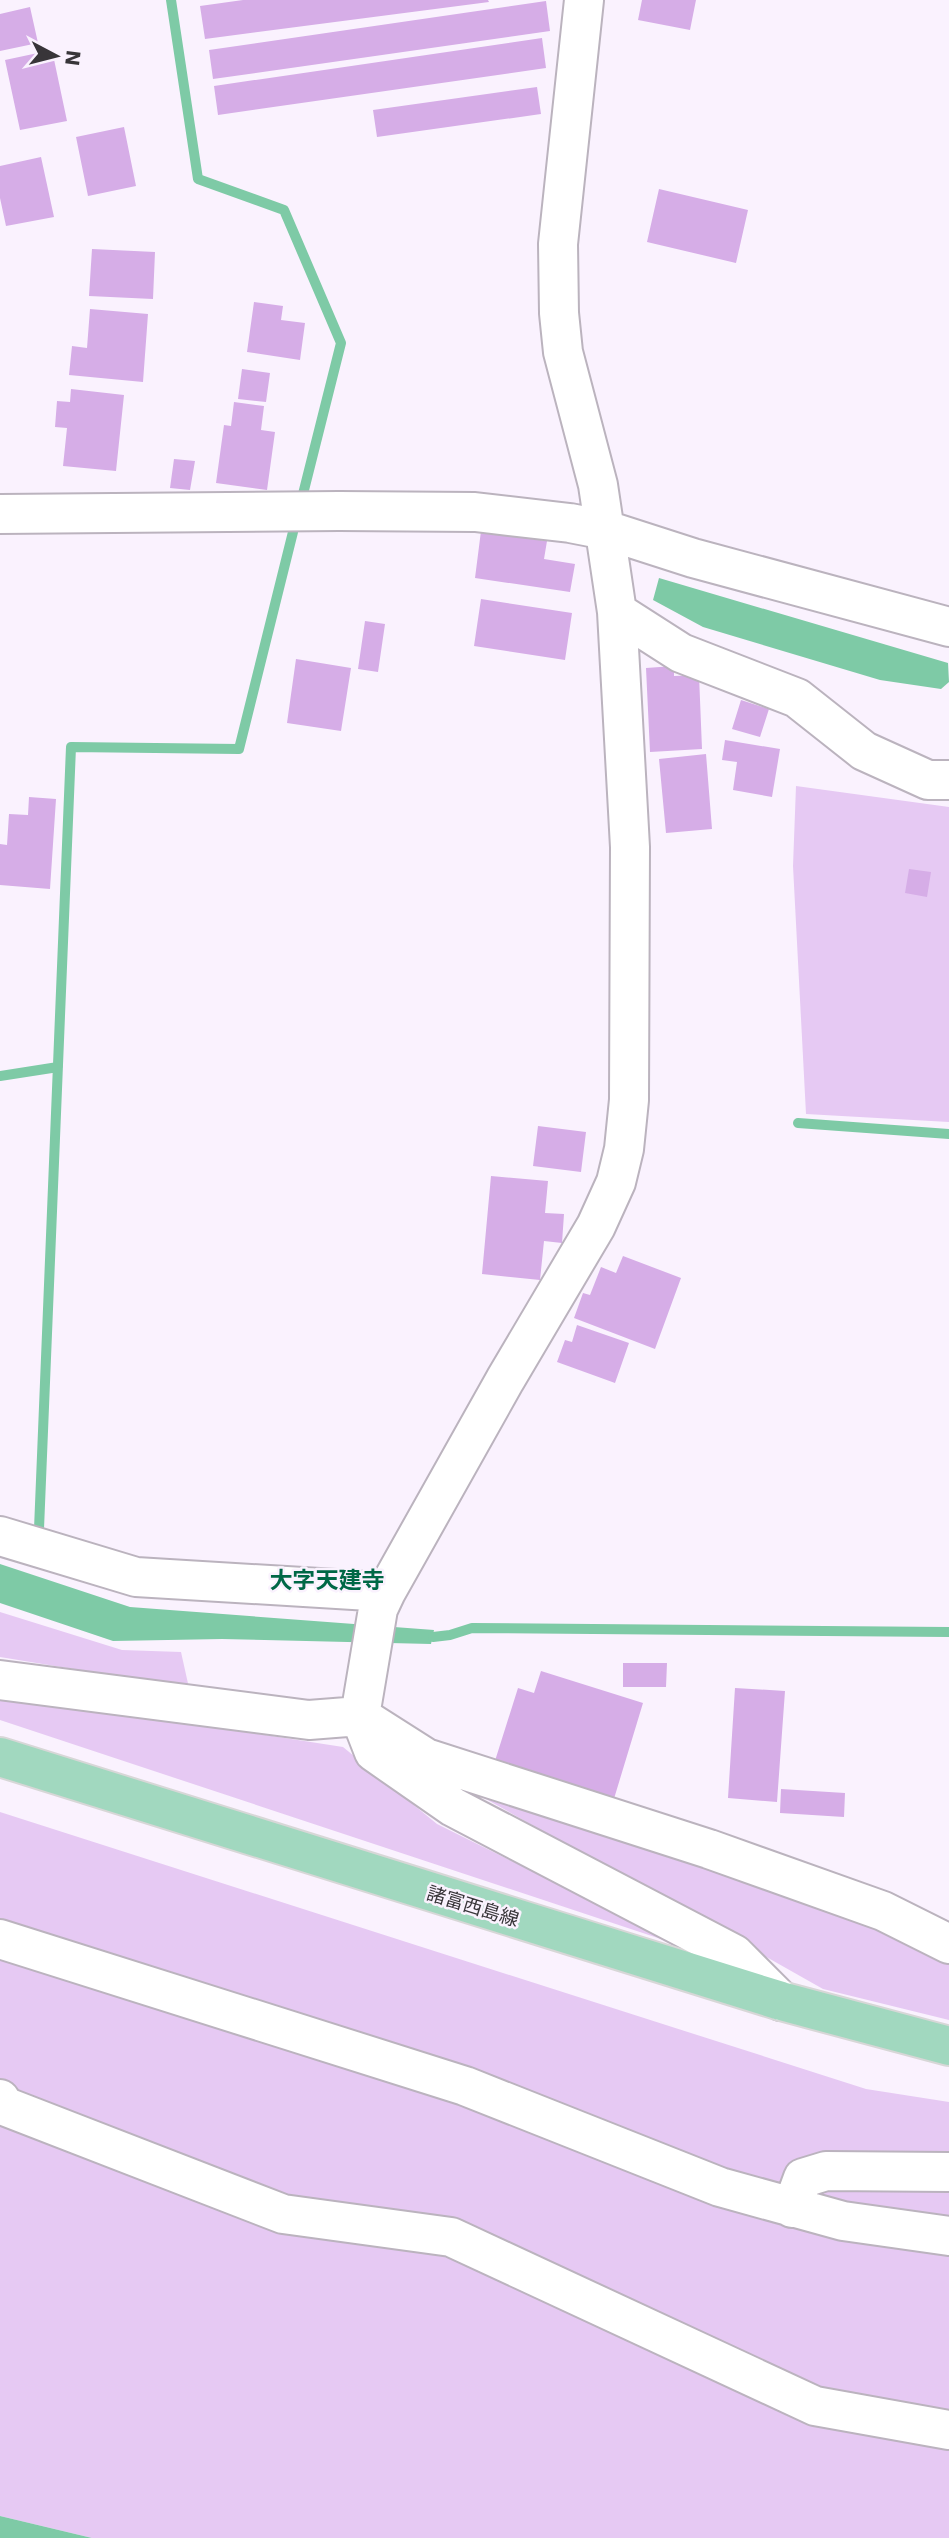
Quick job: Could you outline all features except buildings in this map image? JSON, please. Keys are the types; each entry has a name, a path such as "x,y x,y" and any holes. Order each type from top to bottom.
{"main road":[{"name":"諸富西島線","path":"0,1757 781,2001 949,2046"}],"street":[{"path":"584,0 558,244 559,313 563,352 598,485 617,612 631,847 628,1100 624,1149 616,1182 596,1226 505,1380 382,1601 359,1716 374,1752 453,1807 734,1954 781,2001"},
{"path":"0,514 475,512 570,523 606,530 693,558 949,627"},
{"path":"617,612 681,653 797,698 864,751 928,780 949,780"},
{"path":"0,1536 135,1577 382,1601"},
{"path":"0,1680 309,1720 359,1716 426,1758 709,1849 883,1911 949,1944"},
{"path":"0,1939 465,2085 720,2187 843,2221 949,2236"},
{"path":"0,2099 4,2106 283,2214 450,2237 815,2406 949,2430"},
{"path":"792,2208 803,2178 826,2171 949,2172"}],"shaded area":[{"path":"659,578 948,663 949,682 941,689 880,680 703,627 653,600"},
{"path":"796,786 949,807 949,1122 806,1114 793,866"},
{"path":"0,1564 130,1607 434,1630 431,1644 222,1639 113,1641 0,1603"},
{"path":"0,1612 122,1650 181,1652 189,1688 0,1657"},
{"path":"0,1694 343,1747 437,1824 685,1947 0,1720"},
{"path":"438,1772 874,1926 949,1958 949,2020 823,1989"},
{"path":"0,1812 866,2089 949,2102 949,2538 92,2538 0,2516"},
{"path":"0,2516 92,2538 0,2538"}],"waterway":[{"path":"171,0 198,179 284,210 341,343 303,494"},
{"path":"39,1529 71,747 239,749 293,532"},
{"path":"0,1076 58,1067"},
{"path":"798,1123 949,1134"},
{"path":"433,1637 472,1628 949,1632"}],"district":[{"name":"大字天建寺","path":"327,1580"}]}
